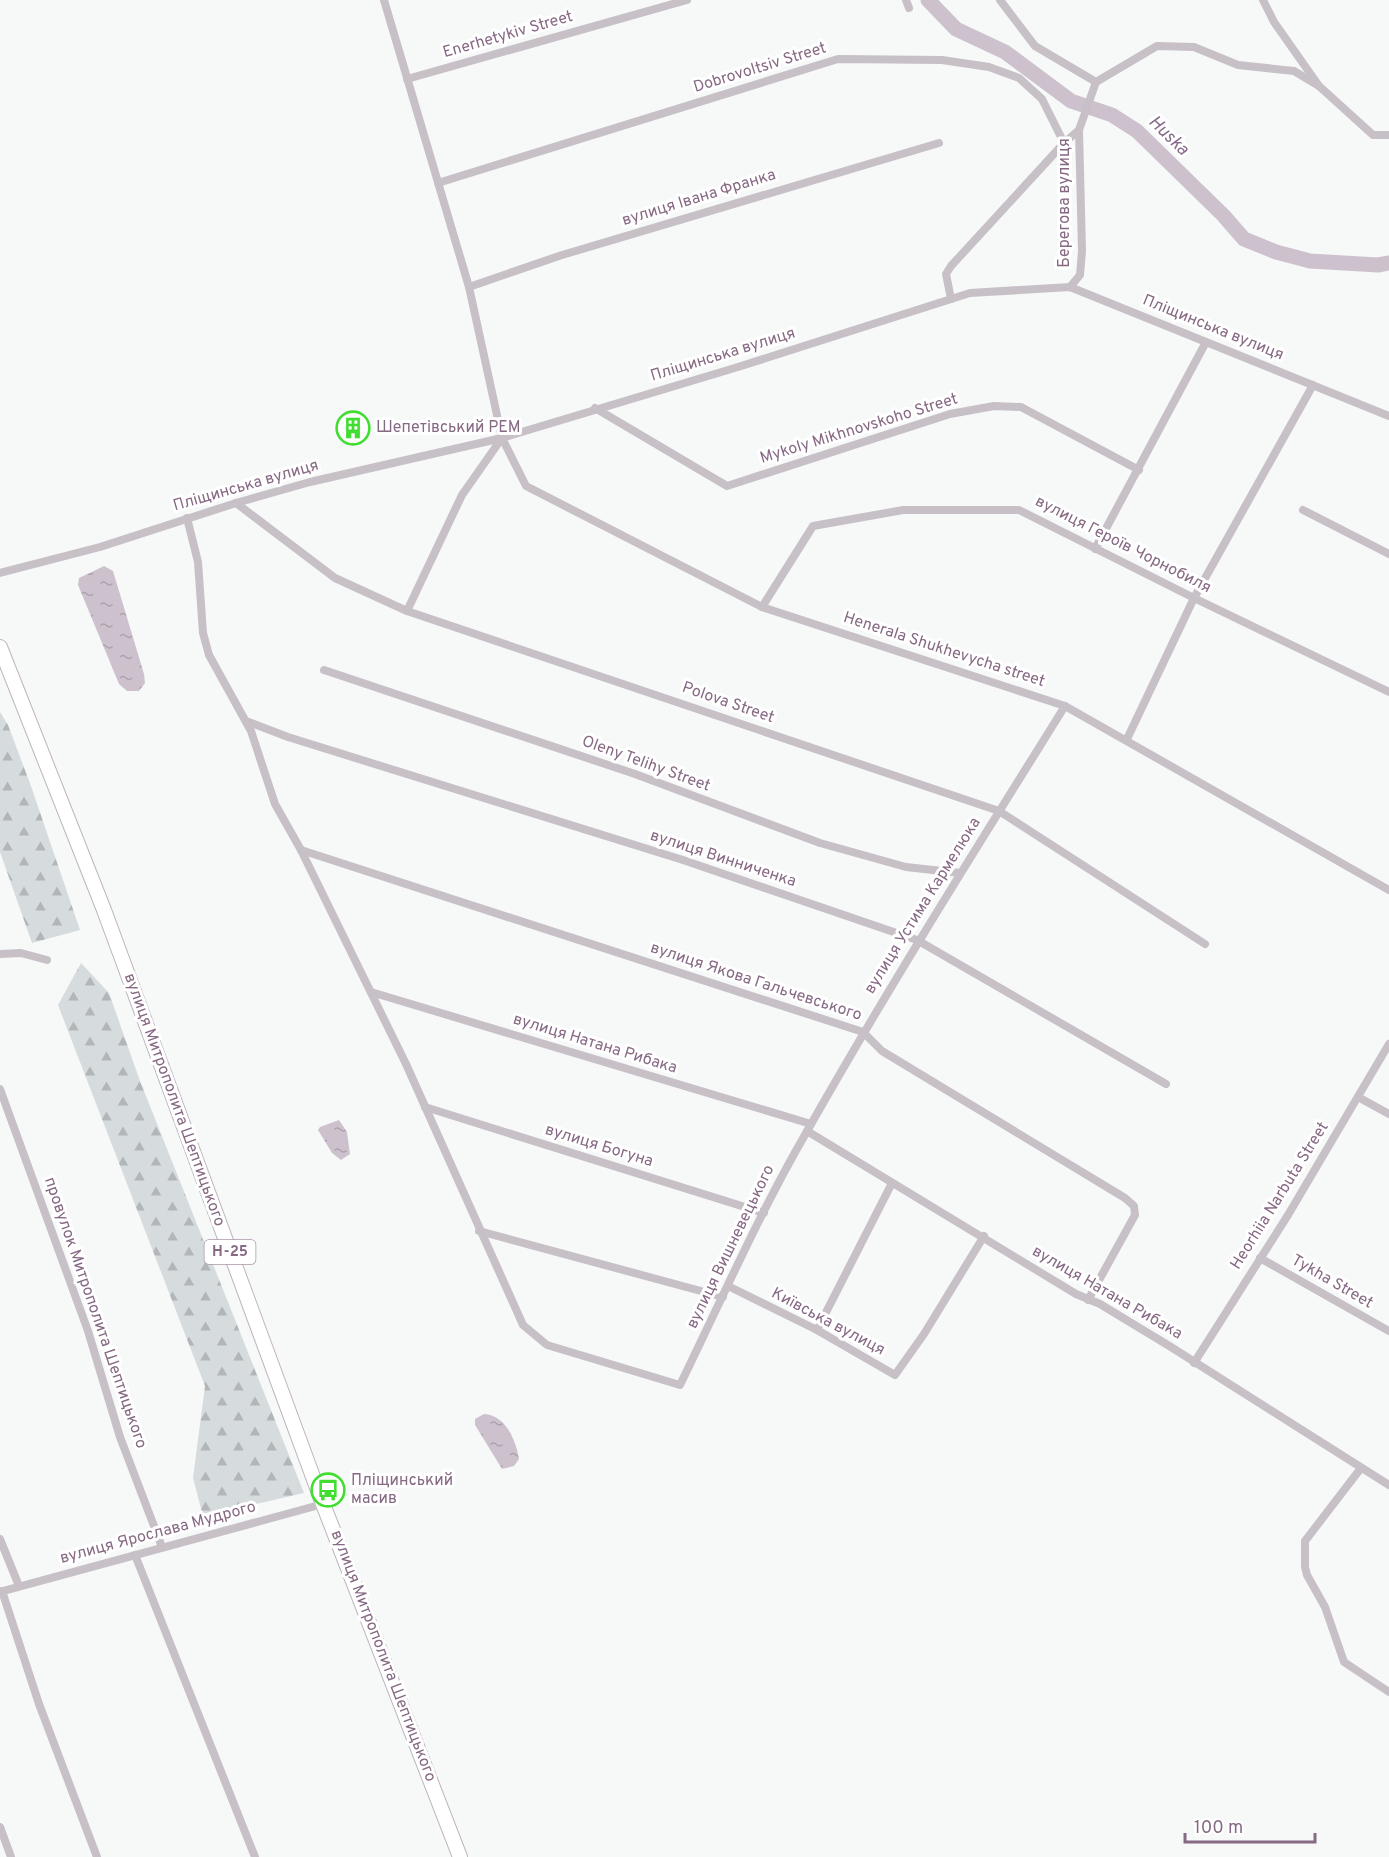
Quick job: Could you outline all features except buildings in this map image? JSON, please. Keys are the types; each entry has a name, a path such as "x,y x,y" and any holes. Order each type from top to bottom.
{"main road":[{"name":"вулиця Митрополита Шептицького","path":"0,647 108,921 323,1504 460,1857"}],"street":[{"path":"384,0 469,287 502,438 462,495 407,611"},
{"name":"Enerhetykiv Street","path":"407,79 687,0"},
{"path":"1000,0 1035,46 1096,82 1157,46 1194,47 1238,65 1294,71 1319,86 1373,135 1389,135"},
{"path":"1263,0 1274,22 1319,86"},
{"name":"Dobrovoltsiv Street","path":"438,183 838,59 942,60 989,68 1019,78 1042,99 1064,143"},
{"name":"Берегова вулиця","path":"1070,287 1080,275 1082,251 1079,130 1096,82"},
{"path":"951,299 946,274 951,266 1064,143 1079,130"},
{"name":"вулиця Івана Франка","path":"469,287 562,255 939,143"},
{"name":"Пліщинська вулиця","path":"0,573 100,547 236,502 310,482 502,438 595,408 738,367 970,293 1070,287 1389,416"},
{"path":"1095,549 1206,342"},
{"path":"1127,739 1194,598 1313,385"},
{"name":"Mykoly Mikhnovskoho Street","path":"595,408 727,486 916,424 994,406 1021,407 1139,470"},
{"name":"Henerala Shukhevycha street","path":"502,438 526,486 762,607 1065,706 1127,739 1389,890"},
{"name":"Polova Street","path":"236,502 335,578 407,611 999,811 1205,944"},
{"name":"вулиця Героїв Чорнобиля","path":"762,607 813,526 892,512 1019,510 1389,692"},
{"path":"1303,510 1389,554"},
{"path":"187,518 200,576 201,621 206,644 223,683 246,721 275,804 301,850 371,992 425,1107 478,1231 723,1297"},
{"name":"Oleny Telihy Street","path":"324,670 635,774 820,843 906,867 960,873"},
{"name":"вулиця Устима Кармелюка","path":"809,1128 917,940 1065,706"},
{"name":"вулиця Винниченка","path":"246,721 299,740 683,860 917,940 1166,1084"},
{"name":"вулиця Якова Гальчевського","path":"301,850 863,1032 882,1051 1130,1202 1136,1215 1088,1300"},
{"path":"0,954 21,953 47,960"},
{"name":"вулиця Натана Рибака","path":"371,992 809,1128 892,1183 1194,1363 1389,1485"},
{"name":"Heorhiia Narbuta Street","path":"1194,1363 1389,1044"},
{"name":"провулок Митрополита Шептицького","path":"0,1089 88,1331 120,1437 162,1547"},
{"path":"1358,1097 1389,1114"},
{"name":"вулиця Богуна","path":"425,1107 764,1213"},
{"name":"вулиця Вишневецького","path":"478,1231 523,1325 546,1345 680,1385 764,1213 809,1128"},
{"path":"817,1330 892,1183"},
{"name":"Київська вулиця","path":"728,1286 817,1330 895,1375 924,1334 984,1236"},
{"name":"Tykha Street","path":"1260,1258 1389,1331"},
{"path":"1362,1468 1305,1540 1305,1567 1325,1607 1344,1662 1389,1692"},
{"name":"вулиця Ярослава Мудрого","path":"1,1591 323,1504"},
{"path":"0,1539 19,1586"},
{"path":"135,1555 255,1857"},
{"path":"1,1591 39,1704 97,1857"},
{"path":"0,1827 11,1857"}],"green space":[{"path":"0,712 8,725 31,786 80,930 32,943 0,852"},
{"path":"81,963 109,993 140,1081 304,1493 203,1516 193,1478 205,1386 58,1005"}],"water":[{"path":"104,566 113,571 144,674 145,683 139,691 127,691 119,684 78,585 79,578"},
{"path":"339,1120 347,1132 350,1154 341,1160 332,1153 318,1130 320,1127"},
{"path":"484,1414 492,1415 509,1430 519,1459 514,1466 502,1469 475,1425 475,1419"}],"waterway":[{"name":"Huska","path":"928,0 956,29 1005,52 1071,101 1112,115 1137,131 1223,215 1244,239 1276,252 1310,261 1378,265 1389,263"}],"place":[{"name":"Шепетівський РЕМ","path":"353,428"},
{"name":"Пліщинський масив","path":"328,1490"}]}
